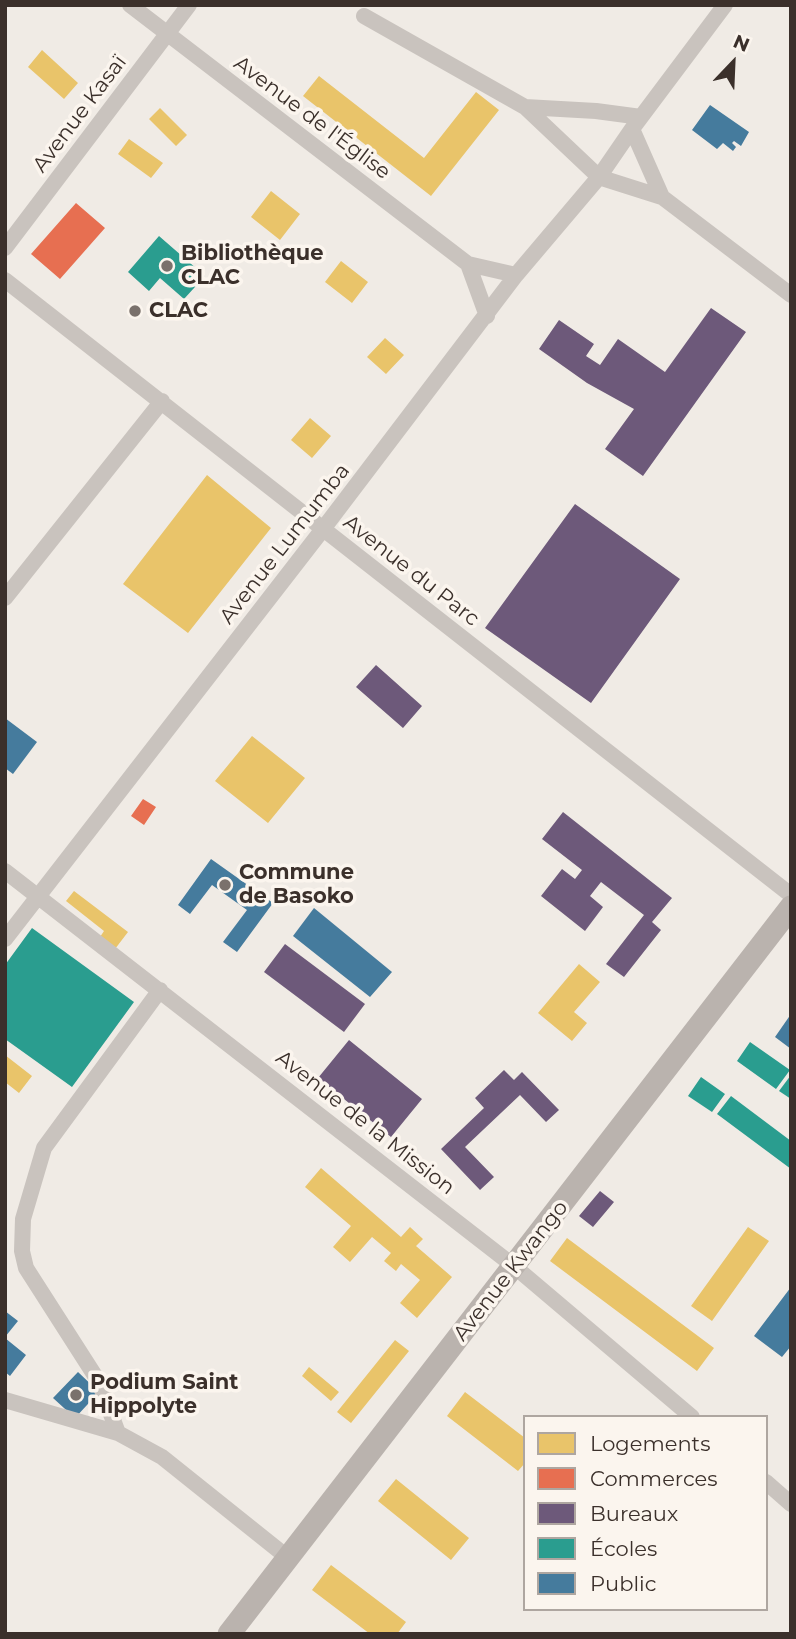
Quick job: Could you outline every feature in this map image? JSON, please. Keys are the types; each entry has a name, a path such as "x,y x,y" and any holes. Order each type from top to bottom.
{"street":[{"name":"Avenue de l'Église","path":"130,5 468,264"},
{"name":"Avenue Kasaï","path":"5,248 189,5"},
{"path":"637,123 723,6"},
{"path":"364,16 525,107 599,177 662,197 791,295"},
{"path":"525,107 596,111 637,123"},
{"path":"637,123 662,197"},
{"name":"Avenue Lumumba","path":"5,939 40,897 516,275 599,177 637,123"},
{"path":"468,264 516,275"},
{"path":"468,264 487,316"},
{"name":"Avenue du Parc","path":"5,280 791,895"},
{"path":"5,598 162,401"},
{"name":"Avenue de la Mission","path":"5,871 515,1267 690,1415"},
{"name":"Avenue Kwango","path":"229,1634 791,907"},
{"path":"118,1433 99,1382 26,1268 22,1251 23,1219 44,1148 160,990"},
{"path":"5,1400 118,1433 162,1457 287,1557"},
{"path":"768,1484 791,1504"}],"building: Logements":[{"path":"42,50 78,83 64,99 28,67"},
{"path":"319,76 424,158 476,92 499,110 431,196 303,96"},
{"path":"160,108 187,135 176,146 149,119"},
{"path":"129,139 163,163 151,178 118,154"},
{"path":"271,191 300,214 280,240 251,217"},
{"path":"341,261 368,282 352,303 325,282"},
{"path":"385,338 404,355 386,374 367,357"},
{"path":"310,418 331,436 312,458 291,440"},
{"path":"207,475 271,528 188,633 123,584"},
{"path":"252,736 305,778 268,823 215,781"},
{"path":"74,891 128,932 115,949 100,937 104,931 66,901"},
{"path":"579,964 600,982 574,1012 587,1023 572,1041 538,1013"},
{"path":"5,1055 32,1076 19,1093 5,1082"},
{"path":"321,1168 401,1237 410,1227 423,1239 416,1246 452,1277 417,1318 400,1303 420,1280 401,1264 396,1271 384,1261 391,1253 372,1237 350,1262 333,1247 351,1226 305,1187"},
{"path":"748,1227 769,1241 712,1321 691,1306"},
{"path":"567,1238 714,1348 697,1371 550,1261"},
{"path":"395,1340 409,1351 351,1423 337,1412"},
{"path":"309,1367 339,1392 331,1401 302,1376"},
{"path":"465,1392 523,1436 523,1465 518,1471 447,1416"},
{"path":"396,1479 469,1538 451,1560 378,1501"},
{"path":"331,1565 406,1622 397,1634 370,1634 312,1590"}],"building: Commerces":[{"path":"76,203 105,228 60,279 31,254"},
{"path":"143,799 156,807 144,825 131,816"}],"building: Bureaux":[{"path":"711,308 746,332 643,476 605,449 634,409 587,383 539,349 559,320 594,344 586,356 600,365 618,339 665,372"},
{"path":"575,504 680,579 591,703 485,628"},
{"path":"376,665 422,706 403,728 356,687"},
{"path":"563,812 672,898 652,922 661,930 624,977 606,964 644,915 601,882 590,896 603,907 585,931 541,896 562,869 575,879 582,870 542,839"},
{"path":"285,944 365,1004 344,1032 264,972"},
{"path":"349,1040 422,1099 391,1137 318,1078"},
{"path":"504,1070 514,1080 522,1072 559,1110 546,1122 520,1095 465,1147 494,1177 480,1190 441,1149 484,1108 475,1098"},
{"path":"600,1191 614,1202 593,1227 579,1216"}],"building: Écoles":[{"path":"159,236 205,276 184,299 160,278 149,291 128,272"},
{"path":"32,928 134,1002 72,1087 5,1039 5,965"},
{"path":"750,1042 790,1070 776,1089 737,1061"},
{"path":"791,1075 791,1099 779,1091"},
{"path":"701,1077 725,1094 712,1112 688,1096"},
{"path":"731,1096 791,1141 791,1169 717,1114"}],"building: Public":[{"path":"710,105 749,132 741,146 734,141 732,143 736,147 733,151 723,143 717,149 692,130"},
{"path":"5,718 37,742 13,774 5,768"},
{"path":"211,859 273,903 237,952 223,942 247,910 212,885 190,914 178,905"},
{"path":"314,908 392,972 370,997 293,936"},
{"path":"791,1014 791,1049 775,1037"},
{"path":"791,1287 791,1346 782,1357 754,1336"},
{"path":"5,1311 18,1321 5,1337"},
{"path":"5,1338 26,1355 10,1376 5,1372"},
{"name":"Podium Saint Hippolyte","path":"78,1372 99,1392 75,1418 53,1398"}],"place":[{"name":"Bibliothèque CLAC","path":"167,266"},
{"name":"CLAC","path":"135,311"},
{"name":"Commune de Basoko","path":"225,885"},
{"name":"Podium Saint Hippolyte","path":"76,1395"}]}
